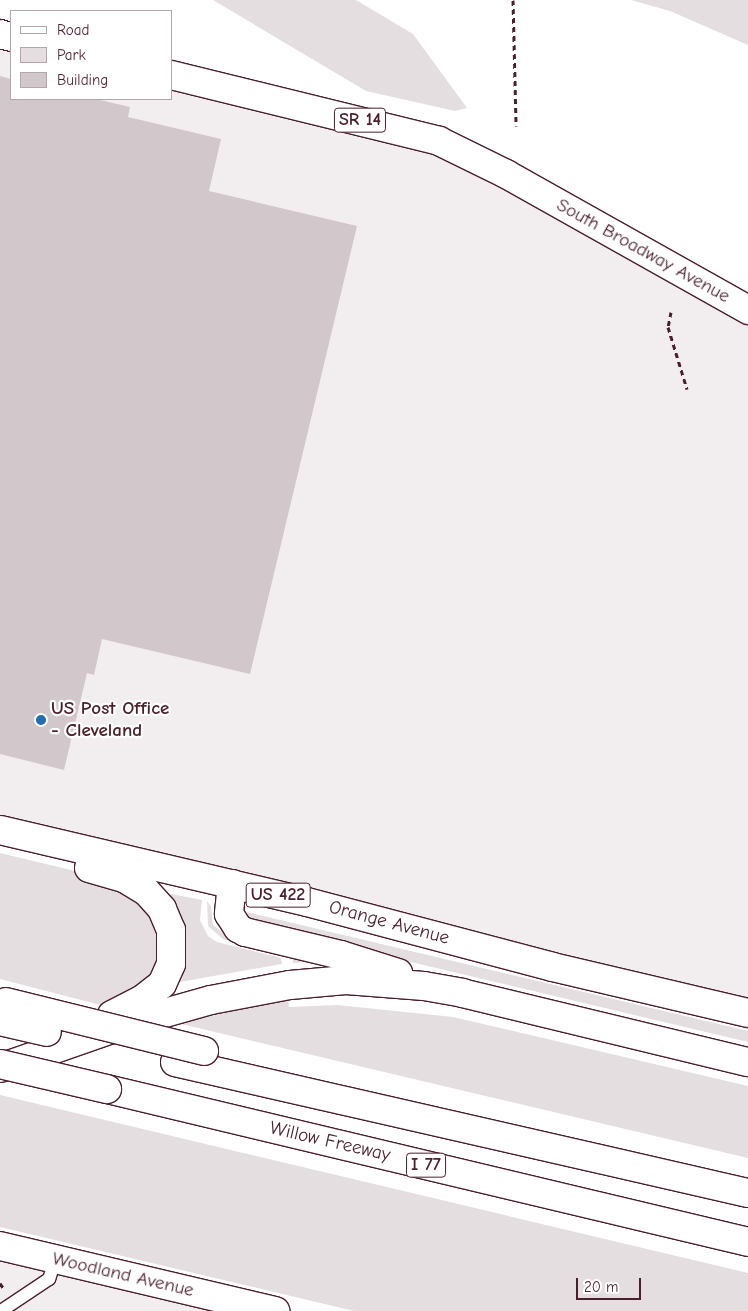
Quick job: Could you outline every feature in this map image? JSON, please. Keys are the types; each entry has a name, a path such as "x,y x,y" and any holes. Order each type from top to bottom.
{"main road":[{"name":"South Broadway Avenue","path":"172,75 439,141 538,192 748,310"},
{"name":"Orange Avenue","path":"0,830 232,884 748,1013"},
{"path":"0,847 124,878 156,900 167,919 172,941 167,975 154,992 7,1064"},
{"path":"232,884 229,914 238,928 246,932 341,955 462,994"},
{"path":"7,1064 164,1012 290,985 355,980 424,986 748,1062"},
{"path":"2,1008 204,1051 422,1103 609,1160"},
{"name":"I 77","path":"2,1008 175,1062 415,1120 609,1160 748,1193"},
{"name":"Willow Freeway","path":"7,1064 747,1241"},
{"name":"Woodland Avenue","path":"0,1246 267,1310"}],"lane":[{"path":"1,1311 49,1279 56,1259"}],"path":[{"path":"513,0 516,126"},
{"path":"671,312 668,327 687,389"},
{"path":"74,727 95,731"}],"shaded area":[{"path":"0,34 10,37 10,100 172,100 172,75 401,130 748,310 748,1013 0,830"},
{"path":"0,1246 275,1311 0,1311"}],"green space":[{"path":"213,0 356,0 413,34 467,108 455,111 366,91"},
{"path":"631,0 748,0 748,45 670,11"},
{"path":"0,853 71,870 114,885 136,899 152,913 159,931 161,952 144,985 108,1007 0,979"},
{"path":"172,894 202,900 200,920 208,936 217,942 281,958 282,964 180,982 180,918 169,896"},
{"path":"207,901 211,907 213,925 225,934 308,955 306,962 293,963 292,955 223,939 208,926"},
{"path":"247,912 748,1031 748,1042 259,926 248,918"},
{"path":"288,999 289,1007 337,1005 453,1017 748,1086 748,1158 177,1023 206,1014"},
{"path":"0,1095 748,1273 748,1311 354,1311 0,1227"}],"building":[{"path":"0,76 10,79 10,100 100,100 130,107 128,117 221,139 209,191 357,226 250,674 102,639 94,675 87,673 64,770 0,754"}],"place":[{"name":"US Post Office - Cleveland","path":"41,720"}]}
